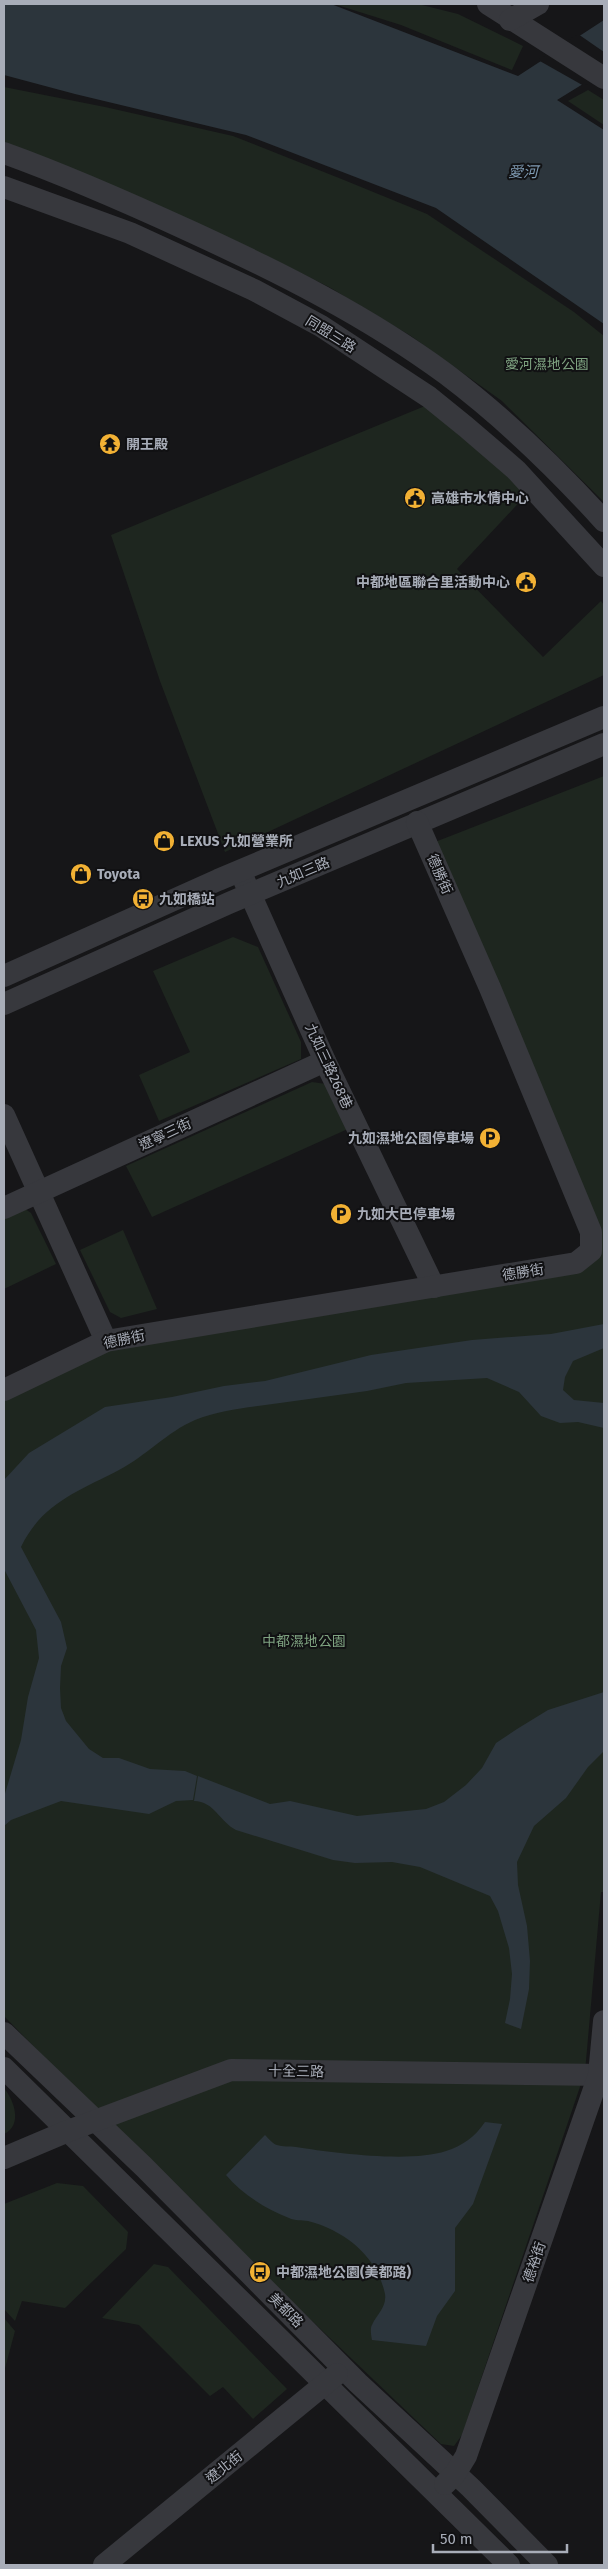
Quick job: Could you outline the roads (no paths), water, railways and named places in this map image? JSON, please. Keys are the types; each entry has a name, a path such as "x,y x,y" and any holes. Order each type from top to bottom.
{"street":[{"path":"488,4 510,20 604,78"},
{"path":"510,20 538,4"},
{"name":"同盟三路","path":"4,153 149,212 266,265 333,300 445,374 536,452 603,519"},
{"name":"同盟三路","path":"4,187 130,233 254,290 321,326 429,396 516,470 604,566"},
{"path":"429,396 445,374"},
{"path":"579,538 603,519"},
{"name":"九如三路","path":"4,976 240,871 604,717"},
{"name":"九如三路","path":"4,1004 250,894 604,744"},
{"name":"德勝街","path":"4,1390 106,1341 576,1263 591,1251 591,1232 490,988 417,822"},
{"name":"九如三路268巷","path":"240,871 326,1061 434,1286"},
{"name":"遼寧三街","path":"4,1208 326,1061"},
{"path":"4,1115 106,1341"},
{"name":"德裕街","path":"436,2493 455,2474 466,2456 602,2075 604,2020"},
{"name":"美都路","path":"4,2033 97,2122 344,2368 547,2565"},
{"name":"美都路","path":"4,2068 509,2565"},
{"name":"十全三路","path":"4,2158 68,2131 97,2122 231,2070 602,2075"},
{"name":"遼北街","path":"117,2561 344,2368"}],"water":[{"name":"愛河","path":"4,4 331,4 518,76 604,20 604,71 557,100 604,130 604,324 436,208 246,135 4,75"},
{"path":"604,1324 604,1348 573,1361 565,1377 563,1390 574,1400 604,1403 604,1428 578,1422 560,1423 541,1416 519,1392 487,1378 406,1383 367,1391 237,1409 205,1416 185,1425 129,1464 76,1492 51,1509 40,1519 21,1547 61,1622 67,1648 61,1666 60,1688 61,1708 66,1721 89,1749 103,1758 119,1758 150,1769 185,1771 197,1776 193,1800 176,1801 149,1814 61,1801 11,1820 4,1826 4,1797 21,1740 28,1697 39,1658 36,1630 4,1569 4,1480 29,1453 105,1407 172,1397 224,1386 265,1381 371,1355 472,1340 551,1334"},
{"path":"604,1692 604,1751 588,1767 566,1798 534,1826 517,1862 518,1885 527,1926 530,1961 529,1989 521,2029 505,2023 510,1999 512,1974 509,1948 498,1911 490,1896 420,1867 392,1862 355,1863 333,1860 236,1830 207,1804 194,1801 198,1776 270,1804 290,1801 357,1816 426,1809 444,1802 466,1785 482,1768 496,1743 517,1729 548,1710"},
{"path":"485,2122 502,2124 473,2204 455,2228 455,2291 437,2316 426,2346 372,2340 371,2326 385,2303 385,2294 375,2267 357,2246 321,2225 291,2219 272,2210 247,2195 226,2175 265,2135 277,2145 330,2152 393,2157 431,2155 446,2151 468,2140"}],"place":[{"name":"開王殿","path":"110,444"},
{"name":"高雄市水情中心","path":"415,498"},
{"name":"中都地區聯合里活動中心","path":"526,582"},
{"name":"LEXUS 九如營業所","path":"164,841"},
{"name":"Toyota","path":"81,874"},
{"name":"九如橋站","path":"143,899"},
{"name":"九如濕地公園停車場","path":"490,1138"},
{"name":"九如大巴停車場","path":"341,1214"},
{"name":"中都濕地公園(美都路)","path":"260,2272"}],"park label":[{"name":"愛河濕地公園","path":"547,364"},
{"name":"中都濕地公園","path":"304,1641"}]}
